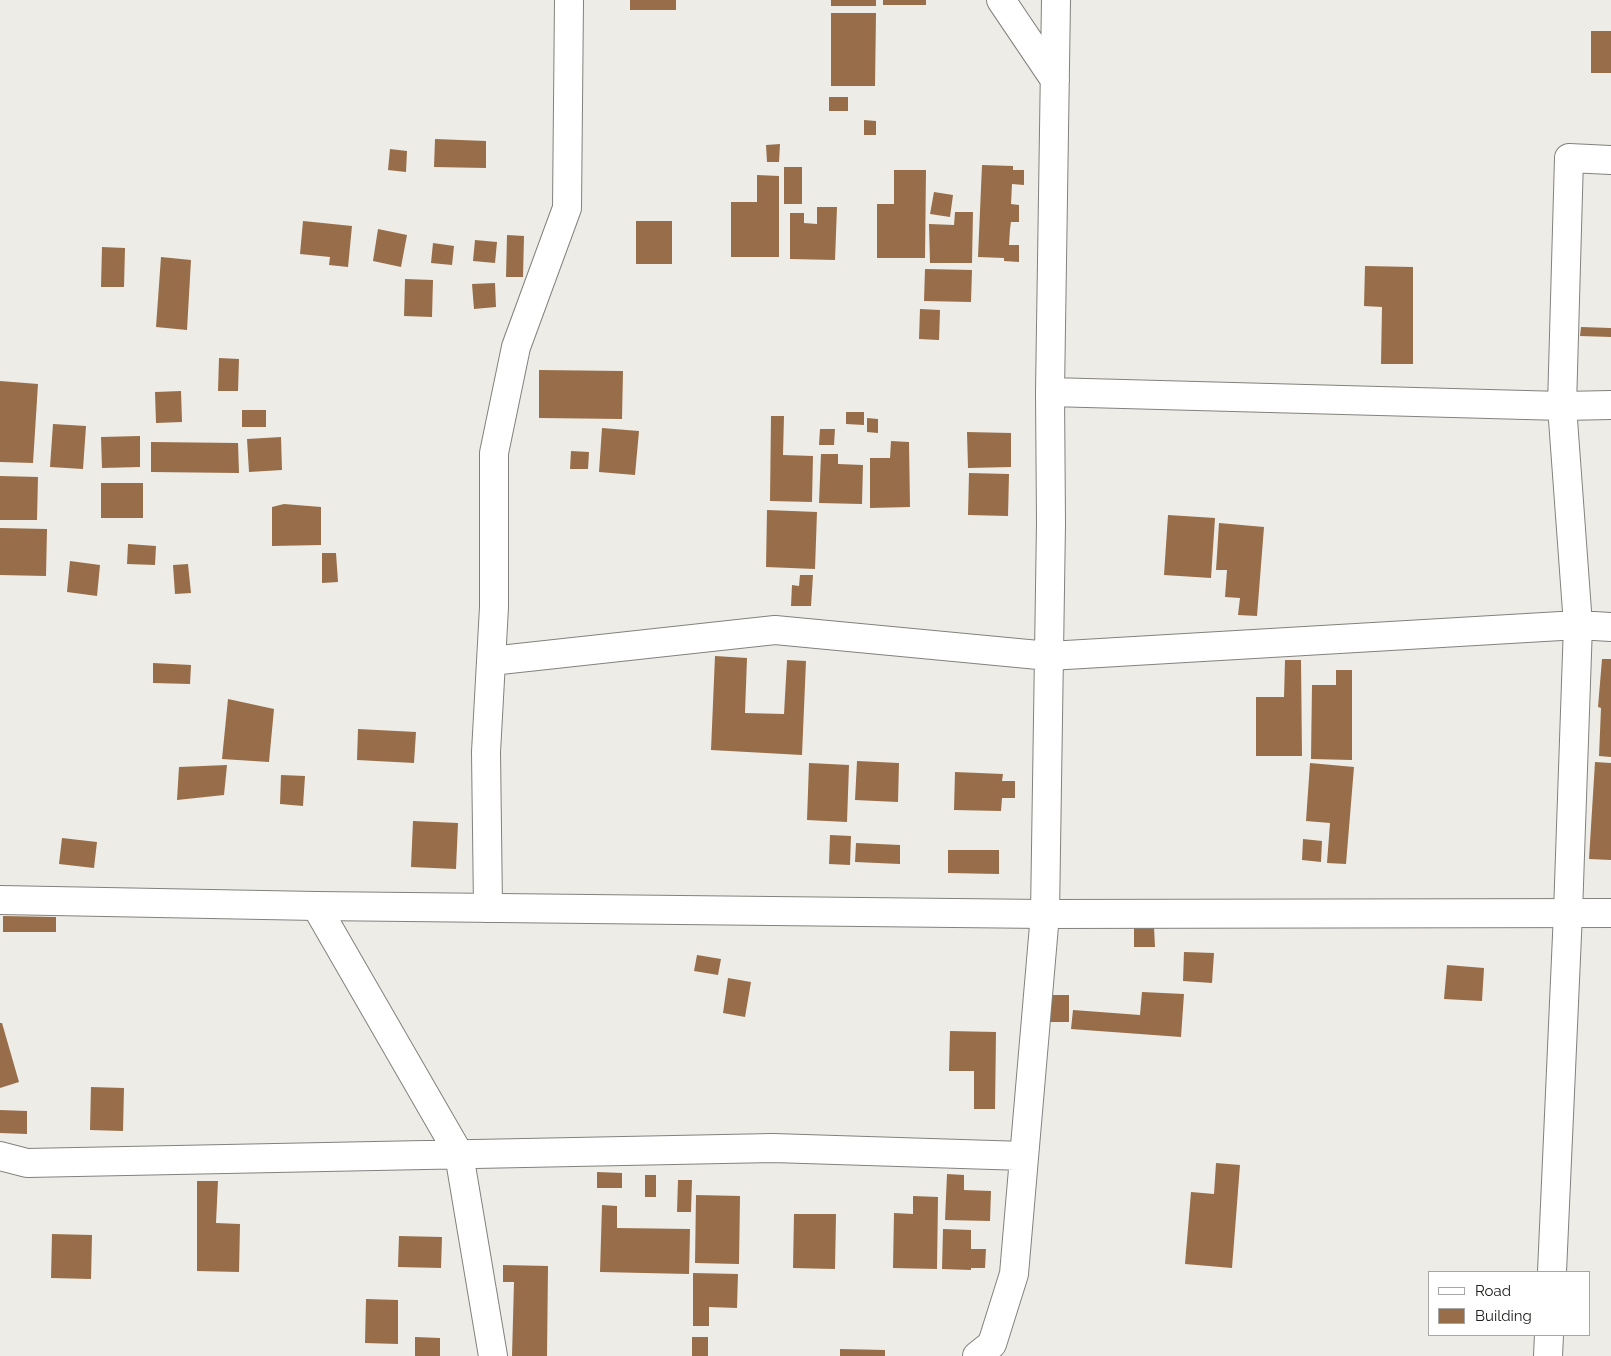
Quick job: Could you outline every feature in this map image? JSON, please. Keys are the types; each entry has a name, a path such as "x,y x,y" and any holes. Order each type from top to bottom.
{"street":[{"path":"488,908 486,752 494,607 494,453 516,347 567,208 569,0"},
{"path":"1002,0 1055,80"},
{"path":"988,1352 1014,1274 1045,914 1056,0"},
{"path":"1552,1271 1568,913 1578,625 1562,406 1569,158 1611,160"},
{"path":"1050,392 1562,406 1611,405"},
{"path":"491,661 775,630 1049,656 1578,625 1611,627"},
{"path":"0,900 316,906 1045,914 1611,913"},
{"path":"316,906 458,1154 493,1356"},
{"path":"0,1156 27,1162 773,1148 1024,1156"},
{"path":"1548,1356 1549,1336"}],"building":[{"path":"630,0 676,0 676,10 630,10"},
{"path":"831,0 876,0 876,6 831,6"},
{"path":"883,0 926,0 926,5 883,5"},
{"path":"831,13 876,13 875,86 831,86"},
{"path":"1591,31 1611,31 1611,73 1591,73"},
{"path":"829,97 848,97 848,111 829,111"},
{"path":"864,120 876,121 876,135 864,135"},
{"path":"435,139 486,141 486,168 434,167"},
{"path":"780,144 779,162 767,162 766,145"},
{"path":"390,149 407,151 406,172 388,170"},
{"path":"982,165 1013,166 1013,170 1024,170 1024,185 1012,184 1011,204 1019,205 1019,222 1011,222 1009,245 1019,245 1019,262 1004,261 1004,258 978,257"},
{"path":"784,167 802,167 802,204 784,204"},
{"path":"894,170 926,170 925,258 877,258 877,204 894,204"},
{"path":"757,175 779,176 779,257 731,257 731,202 757,202"},
{"path":"934,192 953,195 950,217 930,214"},
{"path":"817,207 837,207 835,260 790,259 790,213 804,213 804,223 817,224"},
{"path":"955,212 973,212 972,263 930,263 929,224 954,225"},
{"path":"303,221 352,226 348,267 329,265 330,257 300,254"},
{"path":"636,221 672,221 672,264 636,264"},
{"path":"378,229 407,235 401,267 373,261"},
{"path":"507,235 524,236 523,277 506,277"},
{"path":"475,240 497,242 495,263 473,261"},
{"path":"433,243 454,246 452,265 431,263"},
{"path":"102,247 125,248 124,287 101,287"},
{"path":"161,257 191,260 187,330 156,327"},
{"path":"1365,266 1413,267 1413,364 1381,364 1382,307 1364,306"},
{"path":"925,269 972,270 971,302 924,301"},
{"path":"405,279 433,280 432,317 404,316"},
{"path":"495,283 496,307 474,309 472,284"},
{"path":"920,309 940,310 939,340 919,339"},
{"path":"1581,327 1611,328 1611,337 1580,336"},
{"path":"219,358 239,359 238,391 218,391"},
{"path":"539,370 623,371 622,419 539,418"},
{"path":"0,381 38,384 33,463 0,462"},
{"path":"181,391 182,422 156,423 155,392"},
{"path":"242,410 266,410 266,427 242,427"},
{"path":"846,412 864,412 864,425 846,424"},
{"path":"771,416 784,416 783,455 813,456 812,502 770,501"},
{"path":"867,418 878,419 878,433 867,432"},
{"path":"53,424 86,426 83,469 50,467"},
{"path":"602,428 639,431 635,475 599,472"},
{"path":"820,429 835,429 834,445 819,445"},
{"path":"967,432 1011,433 1011,467 968,468"},
{"path":"140,436 140,467 102,468 101,437"},
{"path":"281,437 282,470 249,472 247,439"},
{"path":"891,441 909,442 910,507 870,508 870,458 890,458"},
{"path":"151,442 238,443 239,473 151,472"},
{"path":"571,451 589,452 588,469 570,469"},
{"path":"821,454 838,454 838,464 863,465 862,504 819,503"},
{"path":"969,473 1009,474 1008,516 968,515"},
{"path":"0,476 38,477 37,520 0,520"},
{"path":"101,483 143,483 143,518 101,518"},
{"path":"284,504 321,507 321,545 272,546 272,507"},
{"path":"767,510 817,512 815,569 766,567"},
{"path":"1168,515 1215,518 1211,578 1164,575"},
{"path":"1219,523 1264,527 1257,616 1238,615 1240,598 1225,597 1227,570 1216,570"},
{"path":"0,528 47,529 46,576 0,575"},
{"path":"128,544 156,546 155,565 127,564"},
{"path":"322,553 336,553 338,582 322,583"},
{"path":"70,561 100,565 97,596 67,592"},
{"path":"188,564 191,593 175,594 173,565"},
{"path":"800,575 813,575 811,606 791,606 792,585 799,586"},
{"path":"715,656 747,658 745,713 784,714 787,660 806,661 802,755 711,750"},
{"path":"1602,659 1611,659 1611,757 1599,756 1601,708 1598,707"},
{"path":"1285,660 1301,660 1302,756 1256,756 1256,697 1284,697"},
{"path":"153,663 191,665 190,684 153,683"},
{"path":"1336,670 1352,670 1352,760 1311,759 1312,685 1336,685"},
{"path":"228,699 274,709 269,762 222,759"},
{"path":"358,729 416,732 414,763 357,760"},
{"path":"857,761 899,763 898,802 855,800"},
{"path":"1595,762 1611,763 1611,860 1589,859"},
{"path":"809,763 849,765 847,822 807,820"},
{"path":"1310,763 1354,767 1346,864 1327,863 1330,823 1306,821"},
{"path":"227,765 224,795 177,800 179,767"},
{"path":"955,772 1003,774 1002,781 1015,781 1015,798 1002,798 1001,811 954,810"},
{"path":"281,775 305,776 303,806 280,804"},
{"path":"413,821 458,823 456,869 411,867"},
{"path":"830,835 851,836 850,865 829,864"},
{"path":"62,838 97,842 94,868 59,864"},
{"path":"1303,839 1322,841 1321,862 1302,860"},
{"path":"856,843 900,845 900,864 855,862"},
{"path":"948,850 999,850 999,874 948,873"},
{"path":"3,916 56,917 56,932 3,932"},
{"path":"1154,927 1155,947 1134,947 1134,928"},
{"path":"1184,952 1214,953 1212,983 1183,981"},
{"path":"697,955 721,959 718,975 694,971"},
{"path":"1447,965 1484,968 1482,1001 1444,999"},
{"path":"728,978 751,982 745,1017 723,1013"},
{"path":"1142,992 1184,994 1181,1037 1071,1029 1073,1010 1140,1015"},
{"path":"1046,995 1069,995 1069,1022 1046,1022"},
{"path":"0,1023 2,1023 19,1082 0,1088"},
{"path":"950,1031 996,1032 995,1109 974,1109 974,1071 949,1071"},
{"path":"91,1087 124,1088 123,1131 90,1130"},
{"path":"0,1110 27,1111 27,1134 0,1133"},
{"path":"1216,1163 1240,1165 1232,1268 1185,1264 1191,1192 1214,1194"},
{"path":"597,1172 622,1173 622,1188 597,1188"},
{"path":"947,1174 964,1175 964,1190 991,1191 990,1221 945,1220"},
{"path":"645,1175 656,1175 656,1197 645,1197"},
{"path":"678,1180 692,1180 691,1212 677,1212"},
{"path":"197,1181 218,1181 216,1223 240,1224 239,1272 197,1271"},
{"path":"696,1195 740,1196 739,1264 695,1263"},
{"path":"913,1196 938,1197 937,1269 893,1268 894,1213 913,1214"},
{"path":"602,1205 617,1206 617,1228 690,1229 689,1274 600,1272"},
{"path":"794,1214 836,1214 835,1269 793,1268"},
{"path":"943,1229 971,1230 971,1249 986,1249 985,1268 971,1268 971,1270 942,1269"},
{"path":"52,1234 92,1235 91,1279 51,1278"},
{"path":"399,1236 442,1237 441,1268 398,1267"},
{"path":"503,1265 548,1266 547,1356 512,1356 514,1282 503,1282"},
{"path":"693,1273 738,1274 737,1308 709,1307 709,1326 693,1326"},
{"path":"366,1299 398,1300 398,1344 365,1343"},
{"path":"415,1337 440,1338 440,1356 415,1356"},
{"path":"692,1337 708,1337 708,1356 692,1356"},
{"path":"840,1349 885,1350 885,1356 840,1356"}]}
